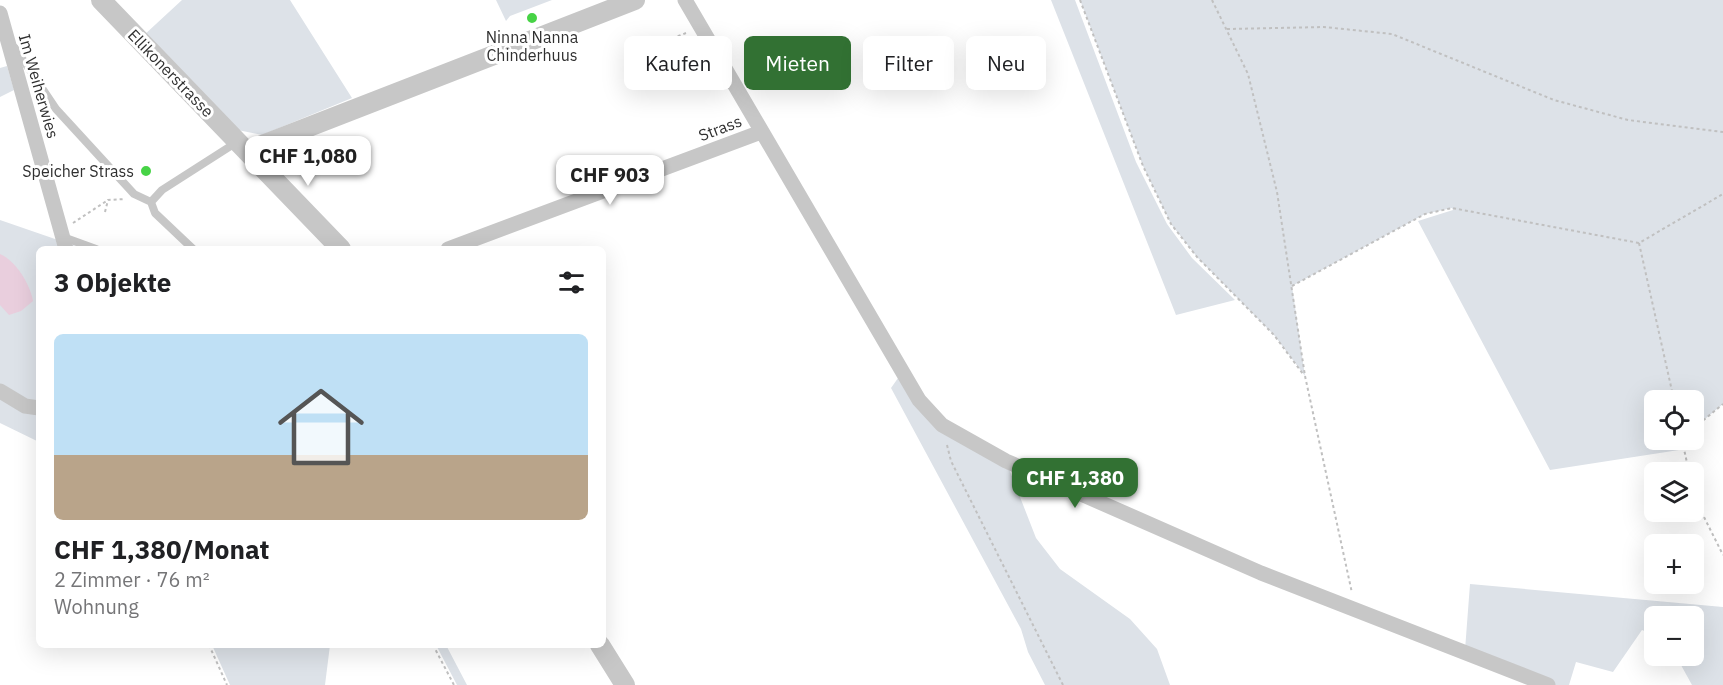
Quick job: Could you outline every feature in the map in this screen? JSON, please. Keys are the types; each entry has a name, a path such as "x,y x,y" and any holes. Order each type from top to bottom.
{"street":[{"name":"Ellikonerstrasse","path":"101,0 338,246"},
{"path":"242,147 635,0"},
{"name":"Strass","path":"456,246 761,132 685,0"},
{"name":"Im Weiherwies","path":"0,13 65,243"},
{"path":"761,132 919,400 942,425 1006,461 1261,573 1548,685"},
{"path":"0,391 25,406 36,408"},
{"path":"602,648 620,682"}],"lane":[{"path":"6,34 56,109 134,194 152,202"},
{"path":"152,202 162,190 242,147"},
{"path":"152,202 155,213 191,246"},
{"path":"65,243 80,246"}],"path":[{"path":"1080,0 1143,166 1171,224 1197,257 1274,335 1305,376"},
{"path":"1212,0 1248,74 1277,192 1305,376 1353,596 1349,608"},
{"path":"678,36 700,27"},
{"path":"1226,29 1324,27 1392,34 1554,100 1628,120 1723,132"},
{"path":"1292,286 1425,214 1452,208 1639,243 1723,194"},
{"path":"76,221 108,200 119,199"},
{"path":"105,212 108,200"},
{"path":"1639,243 1672,390"},
{"path":"1704,420 1723,404"},
{"path":"942,425 951,461 1063,685"},
{"path":"1704,517 1723,555"},
{"path":"210,648 227,685"},
{"path":"434,648 454,685"}],"shaded area":[{"path":"182,0 290,0 352,98 262,135 233,129 143,36"},
{"path":"496,0 552,0 510,16 506,21"},
{"path":"1051,0 1075,0 1136,162 1167,224 1192,258 1235,300 1176,315"},
{"path":"1080,0 1723,0 1723,404 1704,420 1704,390 1644,390 1644,450 1679,450 1550,470 1418,221 1453,210 1452,208 1425,214 1292,286 1305,376 1274,335 1197,257 1171,224 1143,166"},
{"path":"7,66 14,90 0,97 0,68"},
{"path":"0,220 75,246 36,246 36,441 0,423"},
{"path":"0,254 6,257 21,274 29,287 33,301 21,311 9,315 0,305"},
{"path":"903,371 919,400 1006,461 1036,538 1060,569 1130,619 1157,649 1170,685 1045,685 1028,652 1021,629 891,388"},
{"path":"1470,584 1723,607 1723,685 1692,685 1682,666 1704,666 1704,606 1644,606 1644,631 1642,630 1613,672 1576,662 1569,685 1536,685 1465,650"},
{"path":"213,648 330,648 325,685 230,685"},
{"path":"438,648 448,648 467,685 457,685"}],"place":[{"name":"Ninna Nanna Chinderhuus","path":"532,18"},
{"name":"Speicher Strass","path":"146,171"}]}
